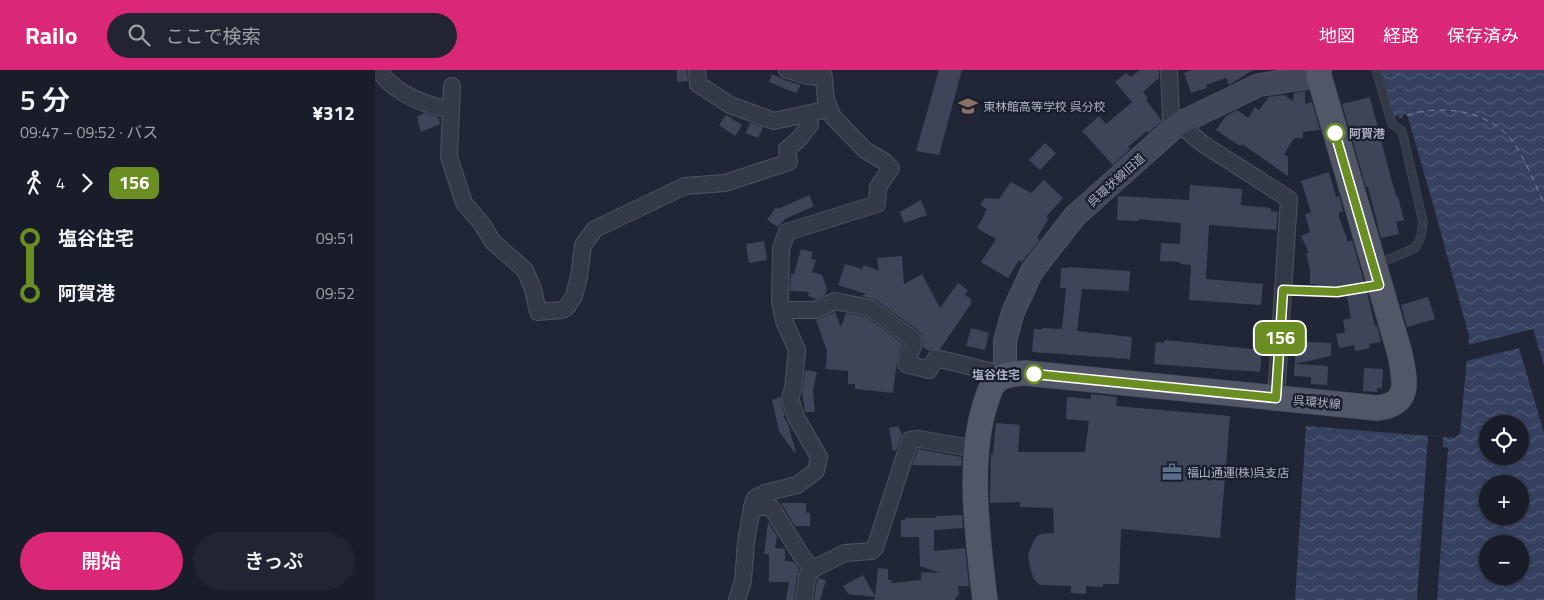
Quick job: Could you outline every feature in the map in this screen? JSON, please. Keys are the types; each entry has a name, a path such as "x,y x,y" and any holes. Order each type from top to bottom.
{"main road":[{"name":"呉環状線","path":"1005,376 1025,373 1377,408 1398,402 1403,392 1404,374 1319,73"},
{"path":"985,600 978,546 975,461 983,414 990,388 996,381 1005,376"}],"street":[{"path":"382,70 382,75 391,85 434,106 451,110"},
{"path":"697,70 698,84 730,105 774,121 829,109"},
{"path":"737,600 743,581 746,542 755,498 765,493 797,485 816,471 819,457 796,417 790,398 793,389 797,350 780,302 781,249 787,232 877,204 878,187 891,168 885,162 865,150 833,117 829,109 823,74 807,76 787,70"},
{"path":"1169,70 1171,117 1203,144 1289,199 1276,398"},
{"name":"呉環状線旧道","path":"1005,376 1005,341 1013,312 1031,270 1075,216 1178,124 1260,77 1319,73"},
{"path":"452,86 449,157 464,203 482,224 493,242 525,270 533,289 538,312 566,308 574,296 579,277 583,246 595,229 685,186 725,183 789,162 787,149 811,125 803,115"},
{"path":"782,310 815,310 835,301 870,308 913,339 913,346 906,364 929,370 937,358 1005,376"},
{"path":"804,600 807,577 813,569 845,553 873,551 875,548 910,440 919,439 977,449"},
{"path":"752,507 771,507 803,558 813,569"}],"lane":[{"path":"1283,290 1337,292 1376,276 1415,248 1421,237 1423,222 1402,131 1392,124 1376,70"}],"water":[{"path":"1381,70 1544,70 1544,600 1295,600 1306,426 1455,438 1460,433 1469,336 1407,114 1394,116"}],"pier":[{"path":"1533,329 1544,366 1544,433 1519,348 1466,361 1468,345"},
{"path":"1428,436 1443,437 1443,447 1448,448 1437,600 1417,600"}],"building":[{"path":"677,70 687,70 688,81 677,82"},
{"path":"939,70 962,70 939,155 916,151"},
{"path":"1140,70 1159,70 1159,78 1143,92 1148,98 1146,100 1162,121 1128,147 1130,149 1113,165 1082,131 1099,116 1106,124 1132,102 1115,82 1126,73 1131,77"},
{"path":"1192,70 1253,70 1229,85 1226,78 1206,85 1207,88 1191,93 1184,73"},
{"path":"772,74 801,85 796,93 769,82"},
{"path":"1305,91 1305,104 1312,102 1320,130 1303,132 1303,138 1294,138 1284,154 1288,157 1288,176 1242,144 1240,146 1216,130 1226,116 1237,110 1248,118 1255,107 1259,110 1269,97 1284,95 1293,101 1294,93"},
{"path":"1370,97 1404,220 1396,222 1399,234 1381,238 1368,187 1366,187 1342,104"},
{"path":"424,113 438,117 440,124 421,132 417,117"},
{"path":"726,115 742,125 735,136 719,125"},
{"path":"750,123 763,127 758,138 746,133"},
{"path":"1045,143 1056,153 1040,170 1029,160"},
{"path":"1329,172 1336,197 1339,196 1343,211 1339,212 1339,217 1348,242 1352,240 1364,282 1339,286 1316,286 1316,284 1310,284 1310,269 1306,254 1309,253 1301,236 1310,232 1305,214 1311,212 1301,181"},
{"path":"1044,180 1063,198 1046,217 1049,218 1037,238 1040,240 1022,262 1019,260 1008,278 981,262 996,239 977,228 987,209 980,205 985,198 999,199 1011,182 1031,193"},
{"path":"1190,185 1242,189 1241,205 1271,208 1271,211 1278,212 1276,230 1209,225 1206,279 1263,284 1261,305 1189,300 1191,265 1180,264 1180,262 1160,261 1161,243 1180,244 1181,223 1139,219 1139,221 1117,220 1118,196 1189,200"},
{"path":"809,195 814,206 785,219 778,227 767,220 776,207 778,209"},
{"path":"921,200 927,215 904,223 900,212"},
{"path":"764,241 767,260 749,263 746,244"},
{"path":"801,249 813,252 811,259 816,260 812,272 822,275 827,289 825,295 816,299 808,296 809,292 790,291 791,274 794,274"},
{"path":"902,256 904,284 922,274 940,308 958,283 968,290 965,295 971,299 971,304 940,349 929,351 923,347 922,335 919,331 876,300 861,296 866,294 838,285 845,264 862,269 864,265 879,271 877,258"},
{"path":"1061,268 1130,271 1129,291 1082,289 1077,331 1132,337 1130,359 1032,352 1034,329 1062,329 1066,288 1060,288"},
{"path":"1367,292 1381,342 1369,344 1370,348 1355,351 1354,345 1339,348 1336,334 1345,333 1343,320 1351,318 1347,296"},
{"path":"1428,297 1435,319 1407,327 1401,305"},
{"path":"835,312 841,327 846,313 866,317 903,344 897,361 893,393 855,389 855,384 848,384 848,371 826,369 827,351 816,320"},
{"path":"971,328 989,333 985,350 966,346"},
{"path":"1165,340 1262,350 1260,372 1154,364 1156,342 1164,343"},
{"path":"1296,341 1331,343 1331,356 1295,364 1328,366 1327,385 1311,384 1311,377 1294,376"},
{"path":"1364,368 1383,369 1382,388 1377,388 1377,392 1363,391"},
{"path":"805,370 817,372 813,390 815,412 805,412 802,392"},
{"path":"1091,394 1117,397 1116,406 1230,416 1220,538 1121,529 1119,584 1103,584 1103,587 1086,586 1086,594 1071,593 1071,586 1040,585 1034,579 1028,554 1034,540 1040,534 1054,533 1053,508 1020,507 1020,502 990,503 991,454 993,454 996,423 1020,425 1018,452 1085,452 1089,421 1066,419 1067,397 1091,399"},
{"path":"780,397 785,416 783,416 788,424 796,453 779,431 772,400"},
{"path":"898,426 902,434 896,450 893,451 889,428"},
{"path":"918,449 962,457 961,466 912,465"},
{"path":"781,503 806,503 806,513 810,513 810,526 795,526"},
{"path":"962,515 963,528 934,530 934,551 965,548 969,586 958,586 959,595 955,600 874,600 875,597 848,594 843,586 863,575 875,596 878,568 888,569 888,580 892,580 891,583 921,580 921,572 940,573 920,566 919,537 901,537 901,520 905,520 905,518 936,518 936,516"},
{"path":"768,522 777,536 775,548 785,549 785,561 794,562 800,570 797,576 794,600 786,600 789,582 769,582 769,554 764,554"},
{"path":"819,578 826,580 820,600 814,600 817,581"}],"ferry route":[{"path":"1407,115 1434,110 1448,110 1475,115 1500,128 1515,145 1544,203"}],"bus line":[{"name":"156","path":"1034,374 1276,398 1283,290 1337,292 1379,285 1335,133"}],"place":[{"name":"東林館高等学校 呉分校","path":"968,106"},
{"name":"阿賀港","path":"1335,133"},
{"name":"塩谷住宅","path":"1034,374"},
{"name":"福山通運(株)呉支店","path":"1172,472"}]}
